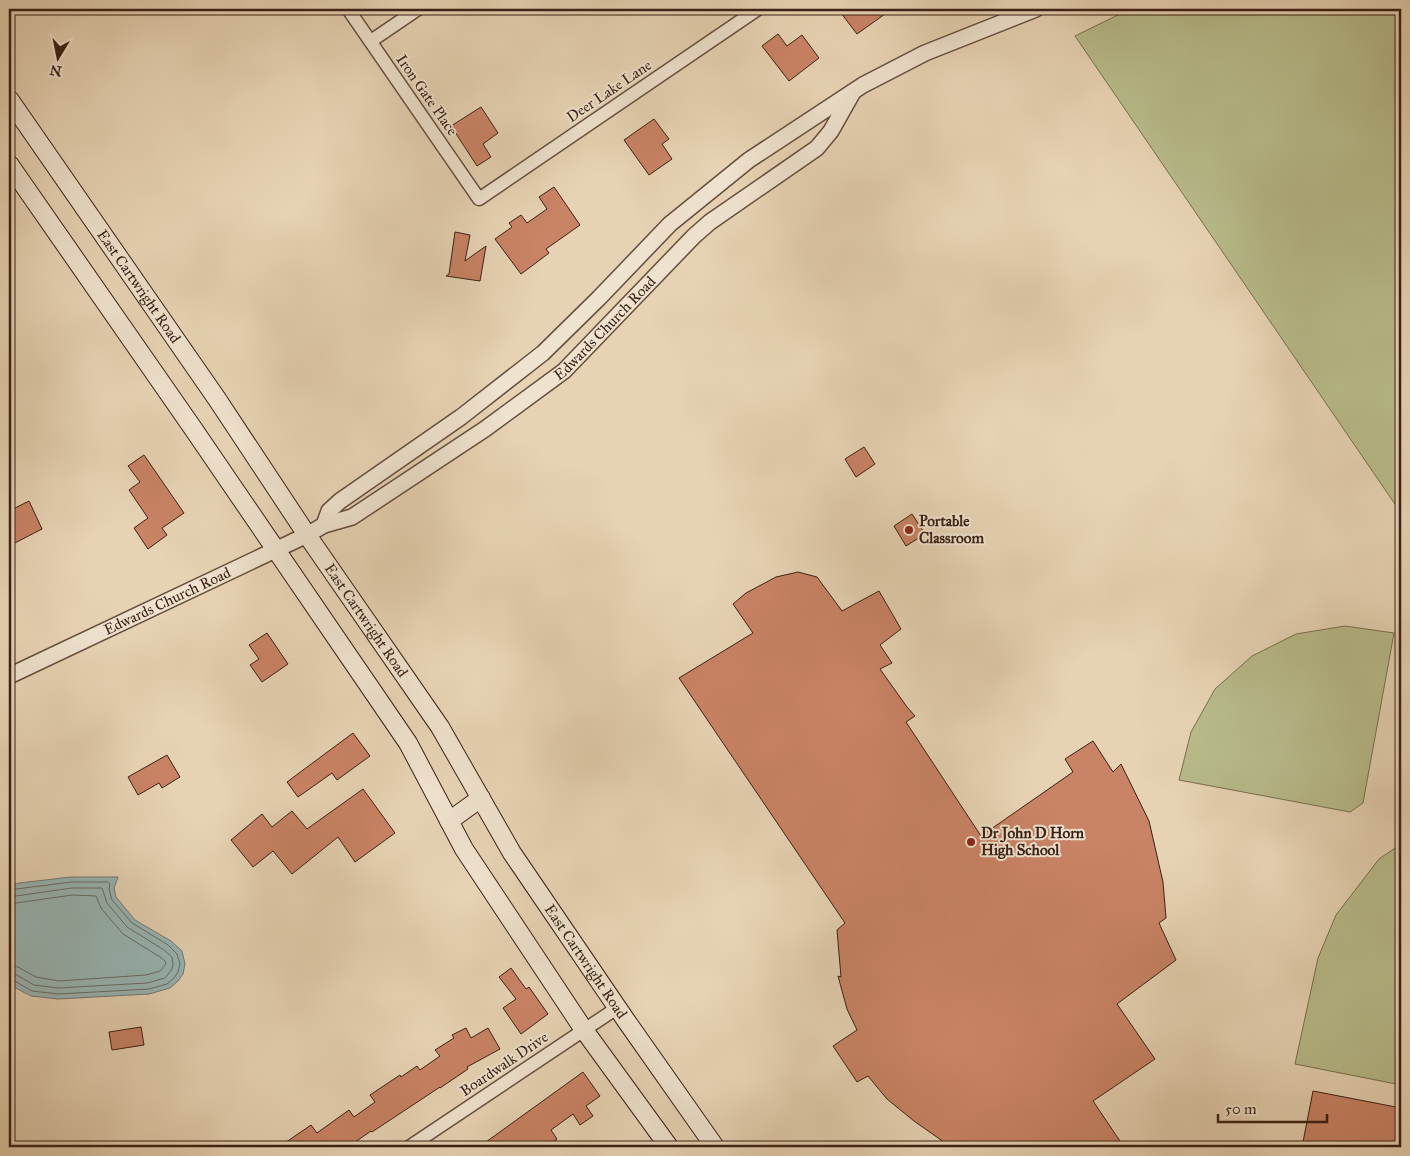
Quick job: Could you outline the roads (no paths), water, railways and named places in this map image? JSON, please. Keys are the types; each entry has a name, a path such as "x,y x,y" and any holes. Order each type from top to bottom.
{"main road":[{"name":"East Cartwright Road","path":"9,98 440,727 512,853 617,1008 715,1147"},
{"path":"9,164 408,743 464,849 584,1030 669,1147"},
{"path":"448,820 481,798"}],"street":[{"name":"Iron Gate Place","path":"348,9 479,199"},
{"path":"371,41 418,9"},
{"name":"Deer Lake Lane","path":"479,199 758,9"},
{"name":"Edwards Church Road","path":"324,525 329,511 340,501 461,417 543,353 670,224 749,160 853,92 925,53 1036,9"},
{"name":"Edwards Church Road","path":"9,676 307,535 324,525 352,517 485,429 564,371 694,236 710,222 817,148 831,131 853,92"},
{"name":"Boardwalk Drive","path":"409,1147 617,1008"}],"water":[{"path":"71,877 118,877 114,888 116,897 135,920 171,941 182,951 185,964 183,974 178,981 170,988 149,994 58,999 31,996 12,986 9,982 9,886 19,883"}],"place":[{"name":"Portable Classroom","path":"909,530"},
{"name":"Dr John D Horn High School","path":"971,842"}]}
